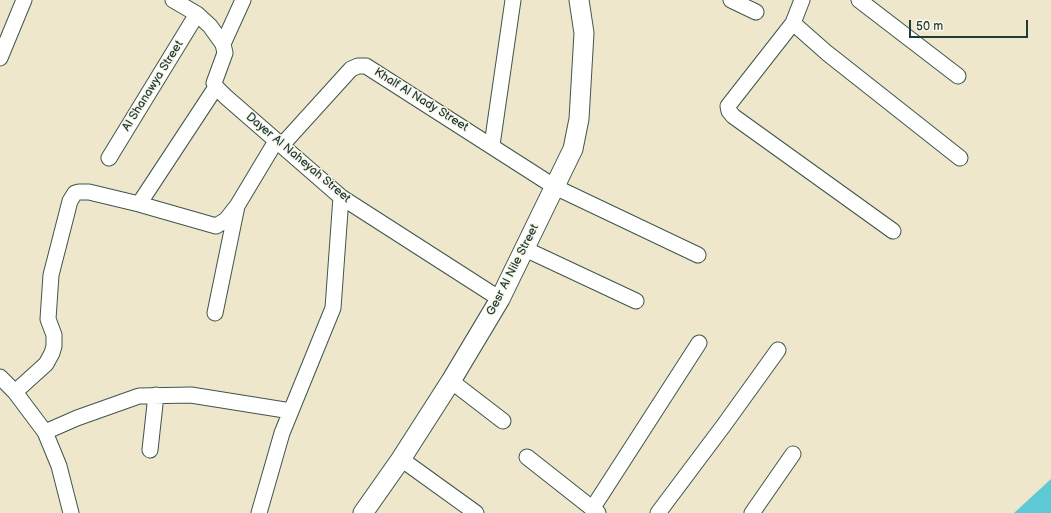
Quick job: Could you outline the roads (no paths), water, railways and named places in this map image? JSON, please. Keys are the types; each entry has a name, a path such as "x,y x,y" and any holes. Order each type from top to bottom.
{"street":[{"path":"0,58 24,0"},
{"path":"173,0 197,14 210,26 224,44"},
{"path":"139,204 216,87 214,79 225,53 224,44 243,0"},
{"path":"492,146 513,0"},
{"name":"Gesr Al Nile Street","path":"363,513 401,459 451,381 500,298 573,149 579,119 584,33 579,0"},
{"path":"731,0 756,12"},
{"path":"802,0 793,23 728,106 733,116 893,231"},
{"path":"859,0 958,76"},
{"name":"Al Shanawya Street","path":"109,158 197,14"},
{"path":"793,23 827,53 960,158"},
{"name":"Khalf Al Nady Street","path":"236,206 279,143 351,69 358,66 366,66 555,187 698,255"},
{"name":"Dayer Al Naheyah Street","path":"216,87 341,197 500,298"},
{"path":"15,392 46,364 52,353 54,346 54,335 48,319 51,275 72,196 79,192 89,192 139,204 216,226 226,220 236,206"},
{"path":"258,513 282,433 334,308 341,197"},
{"path":"215,313 236,206"},
{"path":"525,249 636,301"},
{"path":"527,457 595,511 699,343"},
{"path":"658,513 778,350"},
{"path":"1,380 15,392 46,432 59,466 71,513"},
{"path":"451,381 503,421"},
{"path":"150,450 156,395"},
{"path":"46,432 111,405 139,396 191,395 291,411"},
{"path":"752,513 793,454"},
{"path":"401,459 476,513"}],"water":[{"path":"1051,479 1051,513 1014,513"}]}
